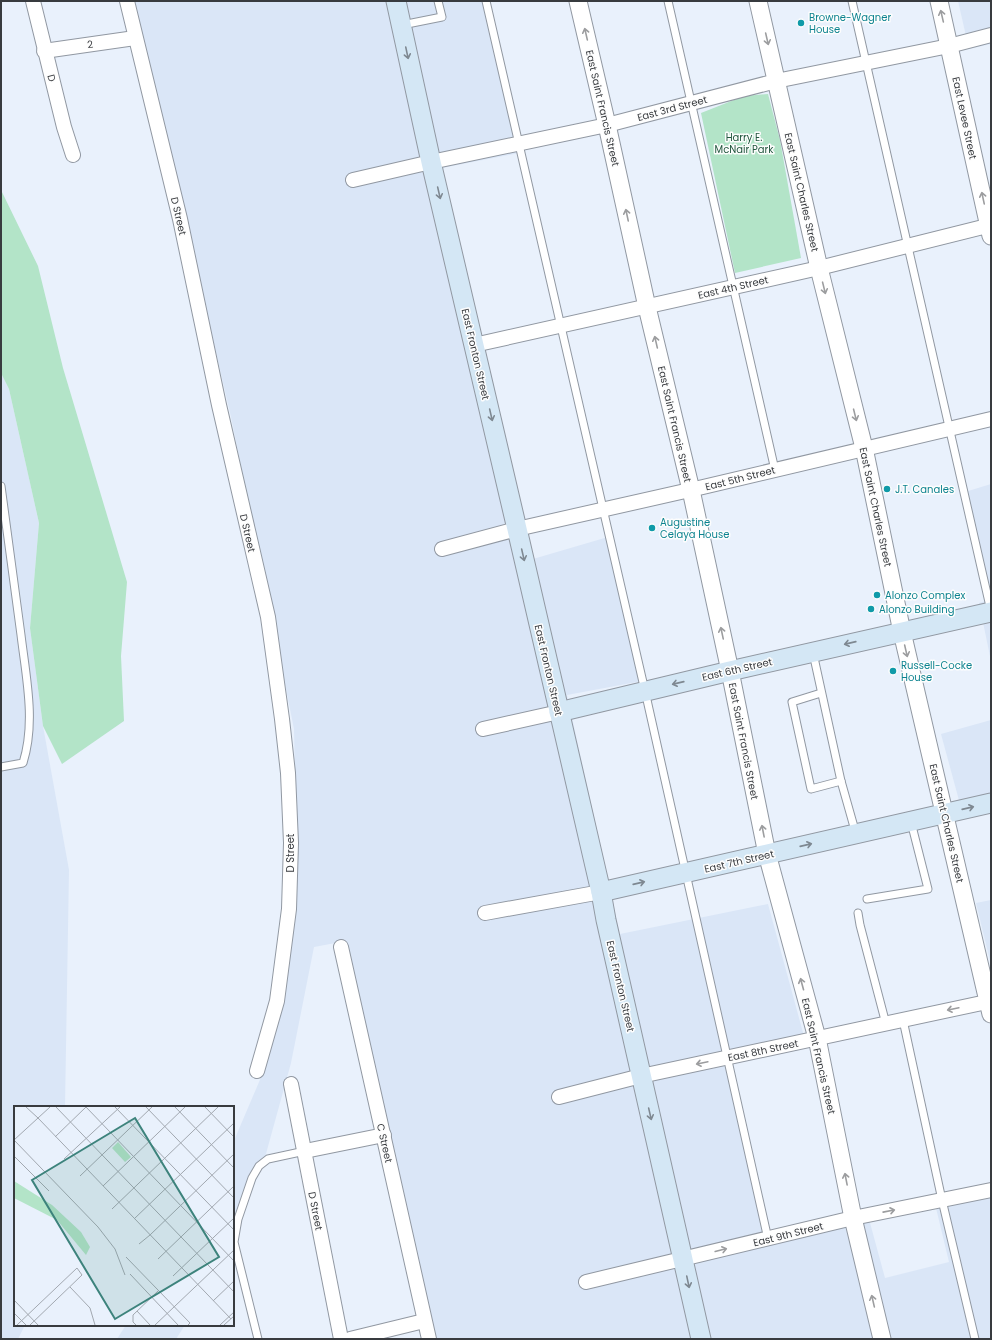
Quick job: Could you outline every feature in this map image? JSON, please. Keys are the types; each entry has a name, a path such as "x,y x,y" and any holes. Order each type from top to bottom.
{"main road":[{"name":"East Fronton Street","path":"396,1 431,162 601,892 700,1339"},
{"name":"East 6th Street","path":"558,712 812,652 991,612"},
{"name":"East 7th Street","path":"601,892 991,803"}],"street":[{"name":"D","path":"33,1 44,50 64,127 73,155"},
{"name":"D Street","path":"127,1 180,219 219,405 268,617 282,719 288,773 291,843 289,909 277,1001 257,1071"},
{"name":"East Saint Francis Street","path":"578,1 647,307 691,490 767,854 817,1038 853,1218 882,1339"},
{"name":"East Saint Charles Street","path":"758,1 819,268 864,448 902,632 990,1006"},
{"name":"East Levee Street","path":"939,1 990,229"},
{"name":"East 3rd Street","path":"353,180 607,125 776,81 949,46 991,35"},
{"name":"2","path":"44,50 135,38"},
{"name":"East 4th Street","path":"474,345 819,268 907,246 990,229"},
{"name":"East 5th Street","path":"442,549 517,529 691,490 991,419"},
{"name":"East 6th Street","path":"483,729 558,712"},
{"name":"East 7th Street","path":"485,913 601,892"},
{"name":"C Street","path":"341,947 429,1339"},
{"name":"East 8th Street","path":"560,1097 641,1076 727,1057 903,1020 990,1006"},
{"name":"D Street","path":"291,1084 340,1339"},
{"path":"305,1151 384,1135"},
{"name":"East 9th Street","path":"586,1282 853,1218 991,1190"},
{"path":"350,1339 424,1321"}],"lane":[{"path":"401,25 442,17 438,1"},
{"path":"486,1 602,510 645,691 768,1238"},
{"path":"668,1 775,470"},
{"path":"852,1 991,612"},
{"path":"1,486 27,683 30,724 28,748 23,763 1,767"},
{"path":"812,652 856,834"},
{"path":"821,693 792,702 811,789 842,781"},
{"path":"867,899 928,889 911,821"},
{"path":"858,913 886,1024"},
{"path":"903,1020 942,1200 975,1339"},
{"path":"258,1339 234,1242 238,1219 252,1178 259,1166 268,1160 305,1151"}],"shaded area":[{"path":"134,1 486,1 519,153 442,168 533,559 608,537 642,681 567,695 620,934 768,904 805,1040 727,1057 766,1233 866,1208 885,1278 949,1262 936,1208 991,1198 991,1339 436,1339 346,941 314,947 291,1063 264,1161 234,1235 234,1141 262,1075 288,968 297,870 294,729 231,417"},
{"path":"958,1 991,1 991,44 969,49"},
{"path":"1,373 9,389 39,523 30,628 43,726 69,870 65,1106 14,1106 14,1326 24,1326 18,1339 1,1339"},
{"path":"991,484 991,661 979,603 989,600 965,492"},
{"path":"991,720 991,795 960,804 941,734"},
{"path":"991,900 991,965 976,903"},
{"path":"125,1326 184,1326 176,1339 117,1339"}],"green space":[{"name":"Harry E. McNair Park","path":"768,94 780,140 801,258 735,273 701,113 744,96"},
{"path":"1,190 38,266 63,368 127,582 121,656 124,721 62,764 43,726 30,628 39,523 9,389 1,373"}],"place":[{"name":"Browne-Wagner House","path":"801,23"},
{"name":"J.T. Canales","path":"887,489"},
{"name":"Augustine Celaya House","path":"652,528"},
{"name":"Alonzo Complex","path":"877,595"},
{"name":"Alonzo Building","path":"871,609"},
{"name":"Russell-Cocke House","path":"893,671"}]}
